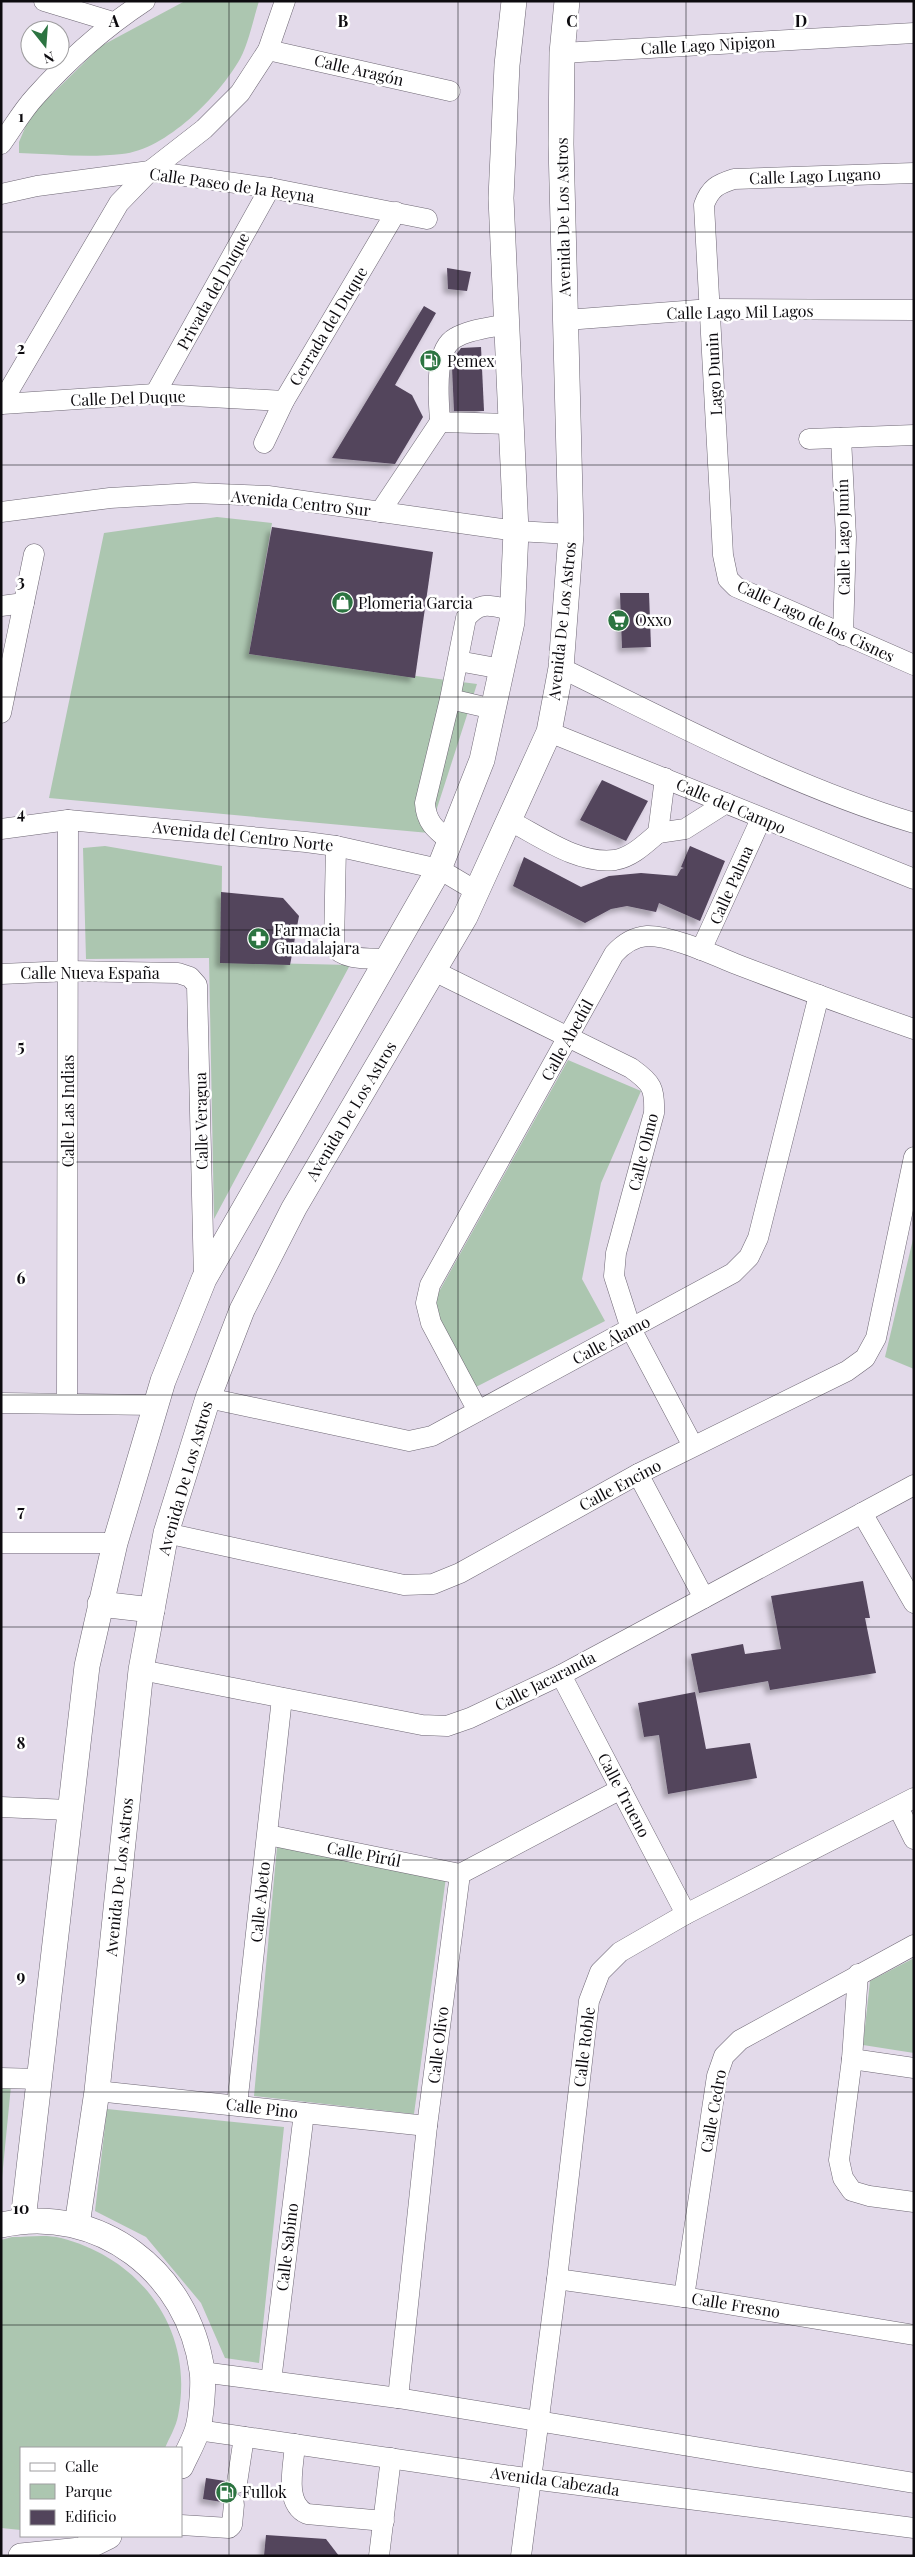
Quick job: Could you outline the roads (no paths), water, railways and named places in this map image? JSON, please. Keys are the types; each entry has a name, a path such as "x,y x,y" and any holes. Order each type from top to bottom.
{"main road":[{"path":"182,2464 198,2430 202,2372 190,2322 163,2279 124,2245 77,2225 50,2220 12,2222 41,2079 69,1810 87,1666 115,1543 163,1381 204,1279 439,869 482,760 502,669 512,610 516,531 501,198 507,65 514,1"},
{"name":"Avenida De Los Astros","path":"77,2225 97,2091 142,1670 166,1533 208,1398 242,1310 294,1208 434,971 476,892 549,732 561,668 571,534 561,180 562,54 567,1"},
{"path":"100,1604 152,1610"},
{"path":"1,2553 20,2556 81,2550 107,2537"}],"street":[{"path":"44,1 113,22"},
{"path":"1,144 34,98 113,22 145,1"},
{"name":"Calle Del Duque","path":"1,404 119,204 150,171 204,129 240,93 268,50 285,1"},
{"name":"Calle Lago Nipigon","path":"562,54 914,33"},
{"name":"Calle Aragón","path":"268,50 450,91"},
{"name":"Calle Paseo de la Reyna","path":"1,194 37,186 150,171 270,188 427,219"},
{"name":"Calle Lago Lugano","path":"718,184 734,179 914,173"},
{"name":"Calle Paseo de la Reyna","path":"1,179 37,186"},
{"name":"Lago Dunin","path":"718,184 708,194 704,205 725,569"},
{"name":"Privada del Duque","path":"155,394 270,188"},
{"name":"Cerrada del Duque","path":"264,443 284,401 396,212"},
{"name":"Calle Lago Mil Lagos","path":"566,320 711,310 914,310"},
{"path":"380,512 440,422 440,364 444,349 452,339 467,332 507,324"},
{"name":"Calle Del Duque","path":"1,404 155,394 284,401"},
{"path":"440,422 511,424"},
{"path":"809,439 914,434"},
{"name":"Calle Lago Junín","path":"840,438 846,537 843,635"},
{"name":"Avenida Centro Sur","path":"1,512 110,498 194,493 268,496 516,531 571,534"},
{"path":"1,713 34,554"},
{"name":"Calle Lago de los Cisnes","path":"725,569 728,579 736,587 914,665"},
{"path":"1,606 24,603"},
{"path":"450,841 432,827 426,815 425,803 450,699 466,618 474,608 488,605 512,610"},
{"path":"458,661 502,669"},
{"path":"561,668 771,770 887,815 914,823"},
{"path":"450,699 493,709"},
{"name":"Calle del Campo","path":"549,732 726,803 761,819 914,879"},
{"path":"658,833 665,778"},
{"path":"510,821 569,852 592,859 615,860 639,850 658,833 685,829 726,803"},
{"name":"Calle Palma","path":"701,950 761,819"},
{"name":"Avenida del Centro Norte","path":"1,829 68,820 336,846 439,869 476,892"},
{"name":"Calle Las Indias","path":"67,1402 68,820"},
{"path":"336,846 334,946 337,952 344,955 386,959"},
{"name":"Calle Abedúl","path":"478,1411 431,1323 426,1303 430,1285 614,954 623,944 634,938 647,936 701,950 914,1029"},
{"name":"Calle Nueva España","path":"1,974 69,971 178,973"},
{"name":"Calle Olmo","path":"434,971 568,1039 632,1068 647,1080 655,1094 654,1113 616,1253 614,1276 619,1297 631,1329 694,1446"},
{"name":"Calle Veragua","path":"178,973 190,977 197,985 199,1000 204,1279"},
{"name":"Calle Álamo","path":"208,1398 409,1441 432,1436 733,1274 749,1257 758,1238 819,995"},
{"name":"Calle Encino","path":"166,1533 404,1585 433,1584 460,1573 638,1474 846,1371 865,1358 876,1338 913,1164"},
{"path":"1,1403 67,1402 156,1406"},
{"path":"638,1474 704,1598"},
{"name":"Calle Jacaranda","path":"142,1670 422,1725 447,1726 470,1718 561,1675 914,1485"},
{"path":"862,1513 914,1602"},
{"path":"1,1543 115,1543"},
{"name":"Calle Trueno","path":"561,1675 686,1914"},
{"name":"Calle Abeto","path":"237,2105 282,1698"},
{"path":"460,1874 620,1789"},
{"path":"906,1802 914,1839"},
{"name":"Calle Roble","path":"521,2556 557,2279 588,2001 600,1972 620,1952 686,1914 906,1802"},
{"path":"1,1807 69,1810"},
{"name":"Calle Pirúl","path":"268,1835 460,1874"},
{"name":"Calle Olivo","path":"398,2398 427,2126 460,1874"},
{"name":"Calle Cedro","path":"684,2296 717,2076 724,2056 740,2040 914,1945"},
{"path":"858,1974 852,2059 839,2160 842,2178 852,2190 869,2196 914,2202"},
{"path":"852,2059 914,2068"},
{"path":"1,2078 41,2079"},
{"name":"Calle Pino","path":"97,2091 427,2126"},
{"name":"Calle Sabino","path":"271,2381 304,2113"},
{"name":"Calle Fresno","path":"557,2279 684,2296 914,2335"},
{"path":"202,2372 398,2398 914,2483"},
{"name":"Avenida Cabezada","path":"198,2430 532,2479 914,2528"},
{"path":"237,2483 244,2436"},
{"path":"295,2444 292,2494 299,2510 307,2514 384,2522"},
{"path":"379,2556 391,2458"},
{"path":"182,2525 230,2528 234,2504"}],"place":[{"name":"Pemex","path":"431,361"},
{"name":"Plomeria Garcia","path":"342,603"},
{"name":"Oxxo","path":"619,620"},
{"name":"Farmacia Guadalajara","path":"258,939"},
{"name":"Fullok","path":"226,2492"}]}
